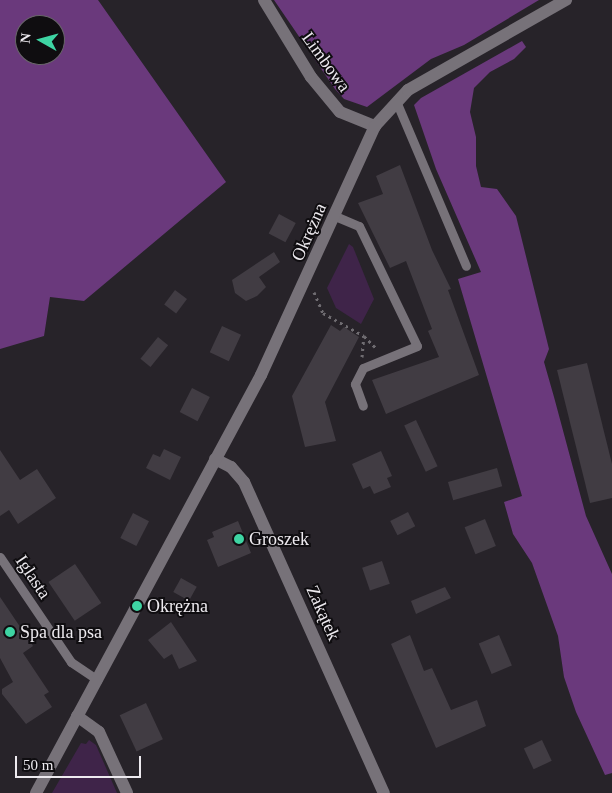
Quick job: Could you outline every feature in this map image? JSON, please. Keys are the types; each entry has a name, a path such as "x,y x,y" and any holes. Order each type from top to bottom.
{"street":[{"name":"Limbowa","path":"264,0 311,77 340,112 376,126"},
{"name":"Okrężna","path":"36,793 98,680 302,292 376,126 396,101 431,75 566,0"},
{"name":"Zakątek","path":"215,459 231,467 244,482 384,793"},
{"path":"77,716 99,732 127,793"}],"lane":[{"path":"396,101 466,266"},
{"path":"335,216 359,226 417,346 365,368 355,384 363,406"},
{"name":"Iglasta","path":"0,557 72,662 98,680"}],"path":[{"path":"313,291 323,313 364,336 384,360"},
{"path":"364,336 362,361 365,368"}],"shaded area":[{"path":"0,0 98,0 226,182 84,301 50,297 44,336 0,349"},
{"path":"274,0 539,0 464,45 431,59 367,107 344,99 335,89"},
{"path":"522,41 526,47 514,59 490,72 474,88 470,112 476,137 476,166 481,187 497,189 516,216 549,349 544,362 586,516 612,574 612,773 605,775 576,712 564,677 558,636 532,563 513,534 504,502 522,496 458,279 481,272 436,169 414,105 421,98"},
{"path":"349,244 353,247 374,299 361,324 336,308 327,288"},
{"path":"89,740 96,745 117,793 52,793 81,743 86,744"}],"building":[{"path":"400,165 432,250 451,289 448,290 479,375 386,414 372,380 439,357 428,331 432,329 406,261 390,268 358,203 383,194 376,176"},
{"path":"279,214 296,223 285,242 269,233"},
{"path":"274,252 280,262 259,277 266,287 257,296 246,301 235,293 232,280"},
{"path":"175,290 187,299 176,313 164,304"},
{"path":"331,325 340,331 344,327 359,337 325,402 336,441 305,447 292,396"},
{"path":"222,326 241,335 229,361 210,352"},
{"path":"158,337 168,345 150,367 140,359"},
{"path":"587,363 612,464 612,498 590,503 557,370"},
{"path":"192,388 210,397 198,421 180,412"},
{"path":"416,420 438,466 426,472 404,425"},
{"path":"164,449 181,457 170,480 146,468 153,454 160,457"},
{"path":"0,450 20,480 37,469 56,498 18,524 9,510 0,516"},
{"path":"381,451 392,476 387,478 391,487 374,494 370,486 363,489 352,464"},
{"path":"497,468 502,486 453,500 448,482"},
{"path":"408,512 415,526 397,535 390,521"},
{"path":"133,513 149,521 136,546 120,538"},
{"path":"485,519 496,546 475,554 465,527"},
{"path":"238,521 251,553 218,567 207,540 214,537 212,532"},
{"path":"382,561 390,584 370,591 362,568"},
{"path":"75,564 101,603 75,621 48,582"},
{"path":"181,578 197,587 189,601 173,592"},
{"path":"445,587 451,598 416,614 411,601"},
{"path":"0,597 33,646 23,653 49,692 44,695 52,707 26,724 2,694 2,689 13,682 0,658"},
{"path":"171,622 197,661 179,669 172,654 164,659 148,640"},
{"path":"410,635 424,671 432,668 451,710 477,700 486,726 436,748 391,644"},
{"path":"499,635 512,665 492,674 479,644"},
{"path":"146,703 163,739 137,752 120,715"},
{"path":"542,740 552,761 534,769 524,748"}],"place":[{"name":"Groszek","path":"239,539"},
{"name":"Okrężna","path":"137,606"},
{"name":"Spa dla psa","path":"10,632"}]}
